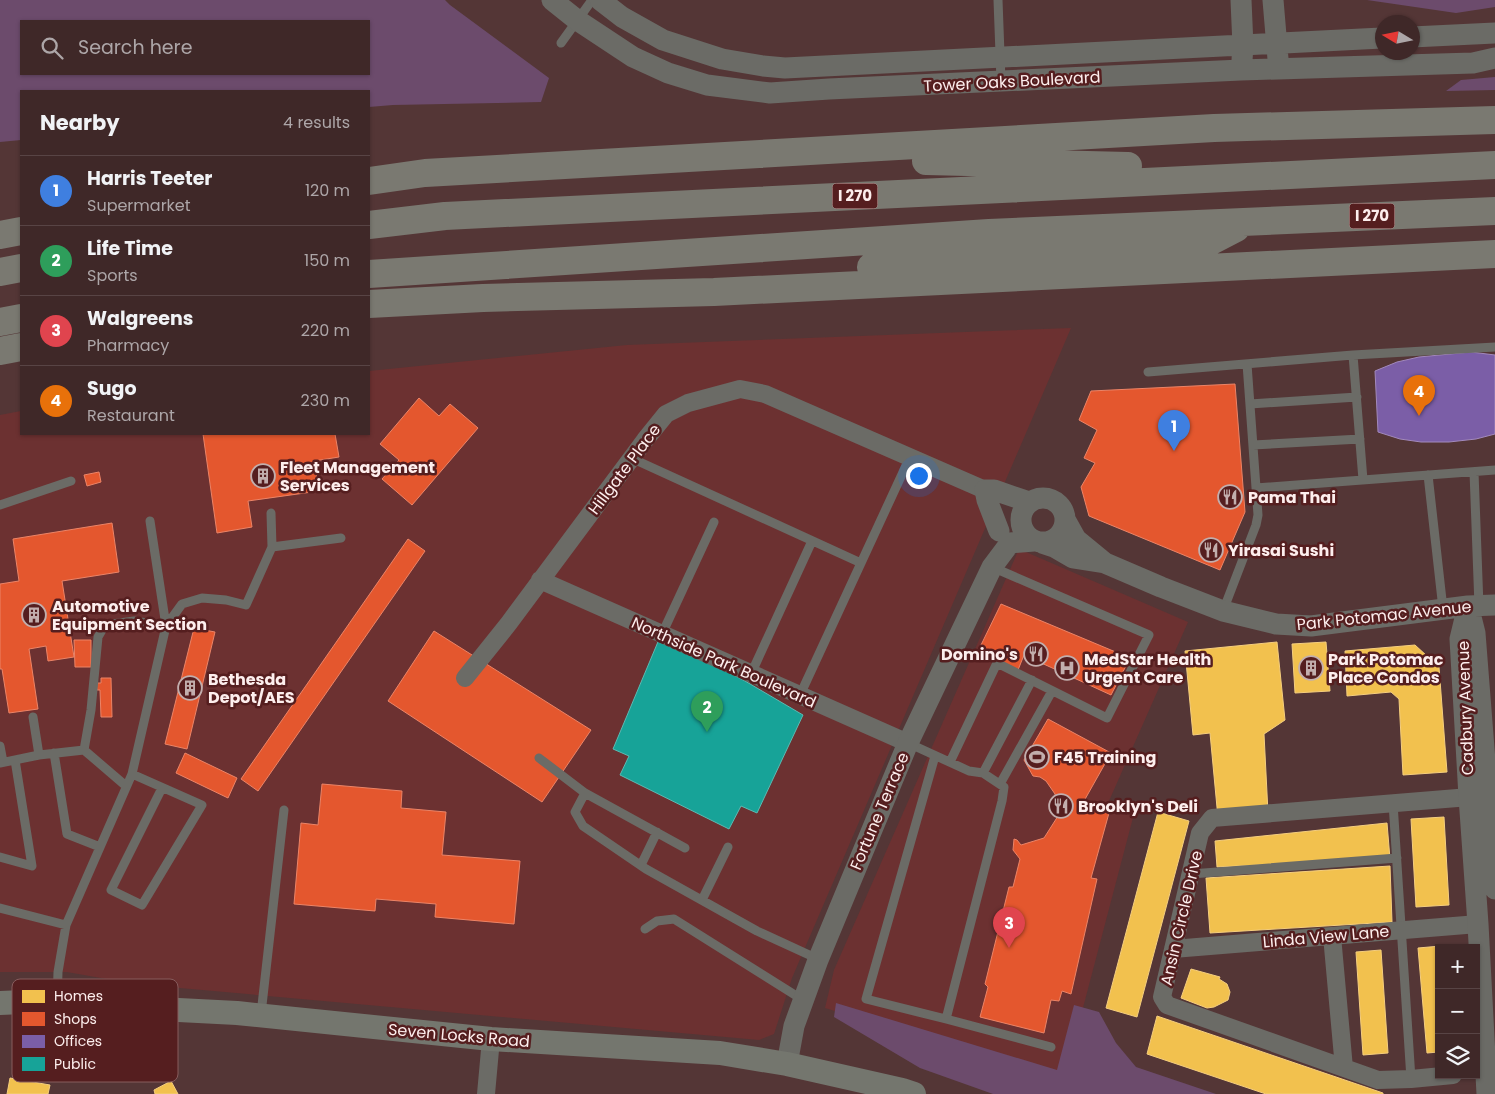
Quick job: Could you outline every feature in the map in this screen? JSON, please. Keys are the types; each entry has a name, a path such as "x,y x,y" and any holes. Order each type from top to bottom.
{"highway":[{"path":"370,181 425,173 1214,128 1495,120"},
{"path":"737,155 1342,172"},
{"name":"I 270","path":"370,224 445,216 1495,165"},
{"name":"I 270","path":"370,274 989,233 1495,211"},
{"path":"714,292 820,273 973,257 1209,242 1249,221"},
{"path":"0,234 20,230"},
{"path":"370,304 483,298 714,292 1495,254"},
{"path":"1454,257 1495,267"},
{"path":"0,272 20,268"},
{"path":"0,322 20,318"},
{"path":"0,352 20,347"}],"main road":[{"name":"Seven Locks Road","path":"178,1010 237,1013 491,1039 720,1053 787,1064 914,1094"}],"street":[{"name":"Tower Oaks Boulevard","path":"552,0 577,20 633,57 668,73 708,85 770,93 1241,70 1473,63 1495,58"},
{"name":"Tower Oaks Boulevard","path":"600,0 622,17 663,40 722,59 785,68 1375,38"},
{"path":"1241,0 1243,46 1241,70"},
{"path":"1273,0 1278,69"},
{"path":"1420,37 1495,33"},
{"name":"Hillgate Place","path":"465,678 666,414 688,403 740,388 765,394 985,490"},
{"path":"999,531 985,490 994,490 1025,508"},
{"path":"999,531 1007,521 1037,498 1051,499 1057,502 1065,514 1065,528 1056,539 1049,542 1038,542"},
{"path":"1025,508 1021,522 1023,530 1028,536 1038,542 1054,547 1073,558 1105,563"},
{"path":"1066,521 1076,539 1105,563"},
{"name":"Fortune Terrace","path":"992,567 999,531"},
{"name":"Fortune Terrace","path":"787,1064 794,1026 818,960 908,743 992,567 1010,543 1038,542"},
{"name":"Park Potomac Avenue","path":"1105,563 1160,587 1223,611 1276,624 1311,626 1481,606"},
{"name":"Northside Park Boulevard","path":"540,580 908,743"},
{"name":"Cadbury Avenue","path":"1481,606 1476,633 1484,796 1495,889"},
{"name":"Cadbury Avenue","path":"1484,796 1478,924 1486,1094"},
{"name":"Ansin Circle Drive","path":"1435,1077 1378,1080 1167,1005 1162,997 1200,833 1212,818 1484,796"},
{"name":"Linda View Lane","path":"1173,949 1478,924"},
{"path":"1332,936 1344,1068"},
{"path":"486,1094 491,1039"}],"lane":[{"path":"561,43 592,0"},
{"path":"998,0 1001,81"},
{"path":"1148,372 1354,355 1495,347"},
{"path":"1354,355 1363,480"},
{"path":"1223,611 1256,525 1258,515 1247,364"},
{"path":"1250,404 1357,397"},
{"path":"1253,445 1360,438"},
{"path":"800,695 910,457"},
{"path":"631,458 861,563"},
{"path":"1256,488 1495,470"},
{"path":"1474,472 1481,606"},
{"path":"1428,475 1443,609"},
{"path":"0,505 72,481"},
{"path":"166,626 182,604 202,598 226,600 246,605 272,548 271,513"},
{"path":"58,979 66,925 132,774 166,626 150,522"},
{"path":"662,634 714,522"},
{"path":"272,548 341,538"},
{"path":"751,674 812,541"},
{"path":"950,762 997,663 1107,718 1149,635 992,567"},
{"path":"84,750 91,710 98,638 105,625 134,620 166,626"},
{"path":"983,773 1032,680"},
{"path":"1000,784 1052,691"},
{"path":"33,717 39,755"},
{"path":"908,743 968,771 983,773 1004,787 946,1019"},
{"path":"0,746 2,762 39,755 84,750 126,786"},
{"path":"54,753 67,834 100,847"},
{"path":"935,756 866,999 1051,1047"},
{"path":"539,758 585,794 685,848"},
{"path":"0,857 32,866 15,760"},
{"path":"132,774 202,805 142,904 111,890 162,788"},
{"path":"585,794 575,812 583,826 640,864 702,900 818,960"},
{"path":"1393,803 1411,1079"},
{"path":"261,1016 284,810"},
{"path":"640,864 657,832"},
{"path":"702,900 728,847"},
{"path":"1191,874 1396,858"},
{"path":"0,908 66,925"},
{"path":"645,929 657,921 674,919 803,1000"}],"shaded area":[{"path":"0,0 445,0 549,78 541,102 370,107 370,90 20,90 20,140 0,142"},
{"path":"1367,0 1495,0 1495,7 1456,13"},
{"path":"1495,77 1495,90 1446,91 1461,80"},
{"path":"1071,328 792,978 774,1034 759,1040 178,988 178,979 107,979 67,972 0,972 0,415 20,411 20,435 370,435 370,371 627,345"},
{"path":"1019,549 1188,622 1109,801 1135,810 1064,1080 825,1008 834,970"},
{"path":"836,1003 1057,1070 1074,1005 1099,1012 1116,1043 1136,1067 1216,1094 993,1094 920,1068 834,1017"}],"building: Homes":[{"path":"1277,642 1285,720 1264,734 1268,813 1218,818 1210,733 1193,735 1185,651"},
{"name":"Park Potomac Place Condos","path":"1326,642 1330,691 1295,693 1292,644"},
{"path":"1415,645 1439,667 1447,772 1403,775 1399,699 1391,692 1347,696 1345,651"},
{"path":"1158,812 1189,821 1137,1017 1106,1008"},
{"path":"1444,817 1449,905 1416,907 1411,819"},
{"path":"1387,823 1390,859 1217,867 1215,841"},
{"path":"1390,866 1392,922 1210,933 1206,878"},
{"path":"1435,946 1435,1052 1427,1053 1418,948"},
{"path":"1381,950 1388,1053 1363,1055 1356,952"},
{"path":"1191,969 1220,977 1219,979 1227,984 1230,992 1228,1000 1214,1007 1207,1008 1181,998"},
{"path":"1157,1016 1383,1094 1266,1094 1147,1054"},
{"path":"10,1078 12,1078 12,1082 33,1082 50,1085 48,1094 7,1094"},
{"path":"172,1082 178,1094 155,1094 154,1090"}],"building: Shops":[{"path":"1235,384 1245,512 1220,570 1089,516 1081,487 1095,463 1084,458 1097,430 1079,420 1091,391"},
{"path":"419,398 439,416 450,404 478,428 412,505 382,479 399,460 380,444"},
{"name":"Fleet Management Services","path":"203,435 335,435 339,457 314,461 319,491 248,501 252,527 217,533"},
{"path":"99,472 101,482 87,486 84,475"},
{"name":"Automotive Equipment Section","path":"112,523 119,572 62,581 74,657 48,661 46,646 29,649 38,709 9,713 2,669 0,669 0,584 19,581 13,539"},
{"path":"408,539 425,551 258,791 241,779"},
{"path":"1001,604 1130,658 1111,695 1024,655 1018,670 985,655 981,645"},
{"name":"Bethesda Depot/AES","path":"194,628 215,632 187,749 165,744"},
{"path":"434,631 591,730 542,802 388,701"},
{"path":"74,640 91,640 91,667 75,667"},
{"path":"101,678 111,678 112,717 101,717 100,690 97,690 96,683 101,683"},
{"path":"1048,719 1111,753 1084,801 1109,813 1091,878 1097,879 1071,994 1062,991 1059,1001 1051,1000 1044,1033 980,1017 988,987 985,984 1009,887 1013,887 1020,859 1013,850 1014,839 1021,845 1044,838 1058,816 1055,794 1046,781 1040,777 1033,776 1024,760"},
{"path":"185,753 237,778 228,798 176,773"},
{"path":"322,784 402,791 401,808 446,812 442,855 520,861 514,924 435,917 436,904 376,899 375,911 294,904 301,823 318,825"}],"building: Offices":[{"path":"1471,352 1495,355 1495,434 1476,439 1449,442 1421,442 1400,439 1378,432 1375,371 1397,362 1419,357"}],"building: Public":[{"path":"660,637 745,681 803,715 757,813 741,806 729,829 620,775 629,756 613,749"}],"place":[{"name":"Sugo","path":"1419,416"},
{"name":"Harris Teeter","path":"1174,451"},
{"name":"Fleet Management Services","path":"263,476"},
{"name":"Pama Thai","path":"1230,497"},
{"name":"Yirasai Sushi","path":"1211,550"},
{"name":"Automotive Equipment Section","path":"34,615"},
{"name":"Domino's","path":"1036,654"},
{"name":"MedStar Health Urgent Care","path":"1067,668"},
{"name":"Park Potomac Place Condos","path":"1311,668"},
{"name":"Bethesda Depot/AES","path":"190,688"},
{"name":"Life Time","path":"707,732"},
{"name":"F45 Training","path":"1037,757"},
{"name":"Brooklyn's Deli","path":"1061,806"},
{"name":"Walgreens","path":"1009,948"}]}
